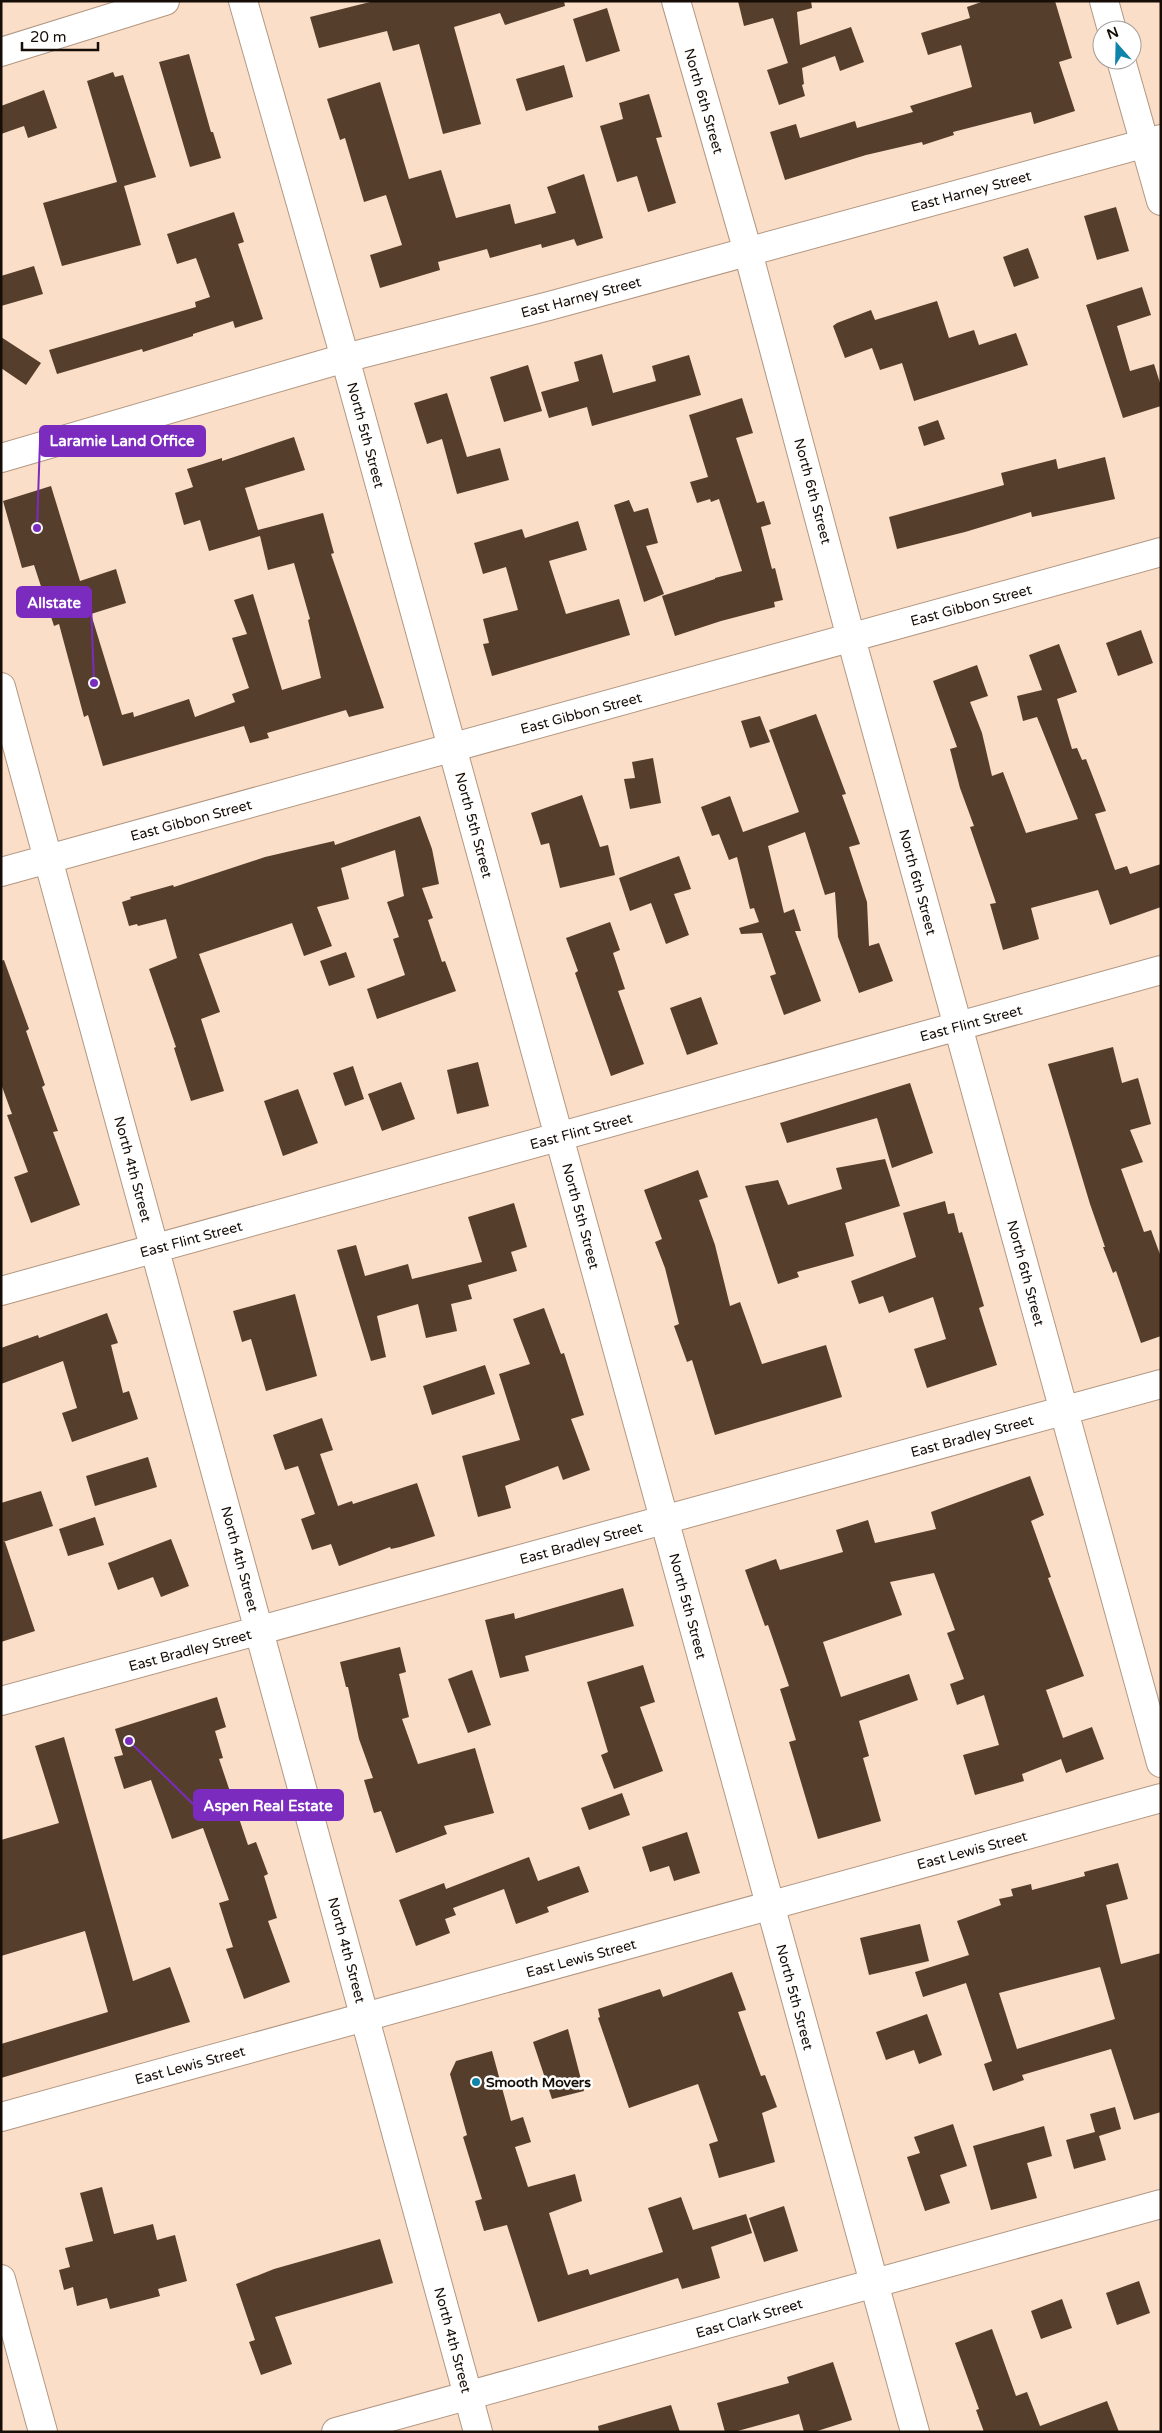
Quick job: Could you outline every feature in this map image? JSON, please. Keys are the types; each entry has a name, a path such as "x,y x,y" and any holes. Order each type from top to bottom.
{"street":[{"path":"1,52 165,1"},
{"name":"North 5th Street","path":"243,1 345,358 915,2432"},
{"name":"North 6th Street","path":"676,1 748,252 851,638 1161,1763"},
{"path":"1104,1 1109,20"},
{"path":"1125,70 1152,142 1161,200"},
{"name":"East Harney Street","path":"1,458 345,358 748,252 1152,142"},
{"name":"East Gibbon Street","path":"1,872 1161,552"},
{"name":"North 4th Street","path":"1,687 478,2432"},
{"name":"East Flint Street","path":"1,1291 1161,970"},
{"name":"East Bradley Street","path":"1,1702 1161,1384"},
{"name":"East Lewis Street","path":"1,2117 1161,1798"},
{"name":"East Clark Street","path":"336,2432 1161,2204"},
{"path":"1,2279 44,2432"}],"building":[{"path":"374,1 564,1 565,6 505,25 500,13 454,27 481,124 443,134 419,44 393,51 387,31 319,48 310,17"},
{"path":"738,1 811,1 812,8 797,12 800,45 851,27 864,62 840,71 835,56 802,68 804,84 802,85 805,96 779,105 767,70 788,63 773,18 744,26"},
{"path":"984,1 1055,1 1072,58 1059,62 1075,111 1034,124 1031,112 953,132 954,135 923,145 922,142 866,155 785,180 770,132 796,124 800,138 855,121 857,128 913,112 910,106 972,87 961,45 928,55 921,33 970,18 967,7"},
{"path":"607,8 620,51 586,62 573,19"},
{"path":"189,54 211,132 213,132 221,158 190,167 159,62"},
{"path":"564,65 573,97 526,111 516,79"},
{"path":"113,72 115,77 123,75 156,177 124,186 141,245 62,266 43,203 117,182 87,81"},
{"path":"380,82 409,179 441,170 456,218 510,204 515,224 556,213 547,187 584,174 603,238 577,246 574,239 542,248 541,244 490,258 487,249 438,262 440,270 380,288 370,255 402,245 386,195 364,202 345,138 340,140 327,99"},
{"path":"44,90 57,128 28,138 24,126 1,134 1,106"},
{"path":"649,94 662,137 656,138 676,203 648,212 637,176 617,182 600,126 623,119 619,103"},
{"path":"1116,207 1129,251 1097,260 1084,216"},
{"path":"234,212 244,242 238,244 263,319 235,328 233,321 143,352 142,349 57,374 49,350 196,307 195,302 210,297 196,258 177,264 167,234"},
{"path":"1028,248 1039,278 1014,287 1003,257"},
{"path":"34,266 43,294 1,306 1,276"},
{"path":"1142,287 1151,315 1117,326 1130,371 1154,364 1161,386 1161,406 1123,418 1086,305"},
{"path":"937,301 949,338 974,330 979,345 1016,333 1028,365 914,401 902,363 880,370 872,348 845,358 833,326 837,323 871,310 875,320"},
{"path":"1,337 41,363 26,385 1,368"},
{"path":"602,354 613,393 656,381 652,366 689,355 701,395 592,426 587,407 549,418 541,392 579,381 574,362"},
{"path":"528,365 542,411 504,422 490,377"},
{"path":"447,393 467,457 500,448 509,480 457,494 442,439 427,444 414,403"},
{"path":"742,398 753,433 736,438 757,503 764,501 771,524 761,527 772,569 775,568 783,600 774,602 775,607 721,621 675,636 662,596 742,571 719,499 711,502 710,499 697,503 690,482 708,477 689,415"},
{"path":"938,420 945,439 924,446 918,427"},
{"path":"294,437 305,470 245,488 258,530 323,513 334,553 331,554 384,708 349,717 346,710 267,733 269,738 250,743 244,726 103,766 88,715 84,717 59,624 54,626 34,565 22,568 3,501 51,486 80,581 116,569 126,603 91,614 122,715 133,712 134,717 189,699 195,717 235,702 232,694 249,688 232,638 247,634 234,600 253,594 282,690 321,678 308,620 310,619 294,563 268,570 260,536 209,551 200,520 184,525 175,493 193,487 187,469 222,458 222,461"},
{"path":"1105,457 1115,499 1032,517 1031,512 965,532 897,549 889,517 1004,485 1001,473 1056,459 1058,469"},
{"path":"629,500 634,512 648,508 658,543 646,546 664,594 644,602 614,505"},
{"path":"578,521 587,550 549,561 566,614 619,599 630,635 492,676 483,644 489,643 483,619 518,610 506,567 483,574 474,543 522,529 525,538"},
{"path":"1141,630 1153,663 1118,676 1106,643"},
{"path":"1059,644 1077,692 1057,699 1072,749 1077,748 1082,760 1086,759 1106,811 1095,814 1115,870 1127,866 1130,874 1161,864 1161,907 1110,925 1098,890 1031,908 1039,939 1003,950 990,904 996,903 970,827 974,826 960,788 950,749 957,747 933,681 977,665 988,696 970,702 982,733 992,776 1003,772 1026,833 1078,819 1037,717 1023,721 1017,696 1042,690 1029,655"},
{"path":"816,714 846,794 842,795 860,844 849,847 867,902 869,946 879,943 893,981 859,993 838,937 835,892 825,895 805,832 768,846 784,913 794,909 801,931 795,931 821,1001 784,1015 770,976 776,974 762,933 741,934 739,928 759,922 754,908 750,909 737,857 729,860 719,834 712,836 701,807 730,796 743,832 799,812 769,730"},
{"path":"760,716 770,742 750,748 741,721"},
{"path":"653,758 661,803 630,809 624,779 635,778 632,762"},
{"path":"582,795 600,847 608,845 615,875 560,888 549,843 541,845 531,813"},
{"path":"420,816 432,849 439,884 422,888 433,918 428,920 442,962 445,961 456,991 377,1019 367,989 405,975 393,939 399,937 387,902 404,896 395,850 341,868 349,899 317,907 332,946 304,956 292,923 199,954 220,1012 201,1019 224,1091 191,1101 174,1048 176,1047 149,969 177,958 166,919 138,926 137,924 129,926 122,902 131,899 130,897 173,885 174,887 265,857 334,841 335,845"},
{"path":"679,856 691,889 674,894 689,935 666,944 651,903 630,911 619,878"},
{"path":"610,922 620,950 613,953 625,989 618,991 644,1064 611,1076 575,973 578,971 566,938"},
{"path":"346,952 355,977 329,986 320,961"},
{"path":"4,960 29,1029 26,1031 45,1085 42,1087 58,1131 53,1132 80,1205 31,1223 14,1177 28,1172 7,1115 12,1114 1,1084 1,961"},
{"path":"701,997 718,1044 687,1055 670,1008"},
{"path":"1113,1047 1122,1083 1138,1078 1151,1124 1130,1130 1143,1162 1121,1169 1144,1232 1151,1230 1161,1257 1161,1336 1141,1343 1116,1271 1113,1273 1103,1247 1105,1247 1090,1204 1048,1064"},
{"path":"478,1062 489,1106 457,1114 447,1070"},
{"path":"353,1066 364,1099 345,1106 333,1073"},
{"path":"401,1082 415,1119 382,1131 368,1094"},
{"path":"910,1083 933,1153 892,1168 877,1118 787,1143 780,1123"},
{"path":"298,1089 318,1143 283,1156 264,1101"},
{"path":"885,1159 900,1206 845,1223 854,1256 797,1272 799,1277 778,1284 745,1186 778,1180 788,1205 842,1189 836,1168"},
{"path":"698,1170 708,1197 699,1200 715,1245 730,1306 740,1302 762,1364 826,1345 842,1397 715,1435 692,1360 687,1362 674,1326 679,1324 665,1268 655,1242 662,1239 644,1190"},
{"path":"945,1201 948,1214 954,1213 959,1233 962,1232 984,1306 979,1308 997,1365 927,1388 914,1349 946,1339 933,1297 889,1313 883,1296 859,1304 851,1281 916,1257 903,1213"},
{"path":"514,1203 527,1247 511,1252 517,1271 468,1285 472,1299 451,1304 457,1331 426,1338 418,1304 377,1316 386,1357 371,1361 337,1250 356,1245 365,1276 408,1264 412,1279 482,1262 468,1217"},
{"path":"295,1294 317,1376 266,1391 251,1339 242,1342 233,1311"},
{"path":"544,1308 561,1354 564,1353 584,1415 571,1419 590,1470 563,1480 558,1466 505,1486 511,1508 478,1517 462,1456 520,1440 499,1374 530,1364 513,1319"},
{"path":"107,1313 118,1343 111,1345 123,1393 129,1391 138,1419 72,1442 62,1413 77,1408 63,1361 1,1384 1,1348 38,1335 39,1338"},
{"path":"485,1365 495,1394 432,1415 423,1386"},
{"path":"322,1418 333,1450 320,1454 338,1506 352,1501 353,1504 417,1483 435,1536 400,1547 391,1549 390,1547 339,1566 331,1544 312,1550 301,1519 315,1514 298,1466 285,1470 273,1435"},
{"path":"148,1457 157,1487 95,1506 86,1476"},
{"path":"1030,1476 1044,1515 1031,1521 1051,1577 1048,1578 1084,1676 1046,1690 1063,1738 1092,1727 1104,1759 1066,1773 1061,1759 1022,1774 1024,1781 975,1795 963,1755 999,1745 984,1695 957,1705 950,1684 964,1679 947,1633 955,1630 934,1573 890,1582 902,1615 823,1642 841,1697 909,1674 918,1700 859,1721 869,1756 863,1758 881,1821 818,1839 789,1742 796,1740 780,1689 789,1686 768,1625 765,1626 745,1570 776,1559 780,1570 843,1552 836,1530 868,1520 875,1543 936,1529 931,1512"},
{"path":"41,1491 53,1526 3,1542 5,1542 35,1631 1,1642 1,1503"},
{"path":"95,1517 104,1545 68,1556 59,1529"},
{"path":"171,1539 189,1586 161,1597 153,1577 118,1590 108,1563"},
{"path":"623,1588 634,1626 525,1656 529,1671 500,1678 485,1620 514,1613 515,1619"},
{"path":"400,1647 406,1672 399,1674 409,1717 402,1719 418,1764 475,1748 494,1813 444,1826 447,1834 396,1853 381,1811 374,1813 364,1780 373,1778 359,1739 348,1687 346,1687 340,1662"},
{"path":"643,1665 655,1702 640,1707 663,1771 614,1789 601,1755 608,1752 587,1682"},
{"path":"472,1670 491,1725 468,1733 448,1679"},
{"path":"217,1697 226,1727 215,1731 223,1758 219,1759 248,1845 256,1842 268,1874 264,1876 277,1918 268,1921 290,1982 244,1999 226,1949 233,1947 219,1903 229,1900 203,1828 172,1839 151,1780 124,1789 114,1757 123,1755 115,1729"},
{"path":"64,1737 133,1981 170,1967 190,2022 1,2078 1,2044 108,2012 85,1931 1,1956 1,1840 59,1823 35,1746"},
{"path":"622,1793 630,1815 589,1830 581,1808"},
{"path":"687,1832 700,1873 674,1881 669,1866 650,1872 642,1847"},
{"path":"529,1857 538,1881 579,1866 589,1892 547,1907 549,1912 516,1924 504,1889 453,1908 456,1915 445,1919 450,1933 416,1946 399,1900 444,1883 446,1889"},
{"path":"1118,1863 1128,1899 1106,1905 1121,1964 1161,1953 1161,2112 1134,2120 1111,2049 1022,2075 1024,2080 993,2091 984,2064 992,2061 966,1983 923,1997 915,1972 969,1955 957,1921 1001,1905 999,1899 1013,1896 1011,1889 1031,1884 1032,1890 1085,1876 1084,1872","holes":["1100,1967 1115,2019 1017,2049 999,1993"]},
{"path":"920,1924 929,1961 869,1975 860,1938"},
{"path":"732,1972 746,2010 738,2012 761,2076 765,2075 777,2107 762,2113 775,2162 719,2178 709,2144 718,2141 698,2084 629,2108 598,2018 600,2017 598,2009 660,1989 663,1997"},
{"path":"927,2014 942,2055 919,2064 914,2050 886,2060 876,2032"},
{"path":"568,2029 584,2091 552,2099 533,2042"},
{"path":"492,2051 511,2121 523,2117 531,2142 515,2147 528,2187 575,2174 582,2201 549,2213 568,2275 588,2269 590,2275 663,2252 648,2208 681,2197 693,2230 746,2214 752,2233 711,2247 720,2278 682,2289 678,2278 538,2322 507,2225 484,2231 475,2201 482,2199 463,2137 467,2135 450,2074 456,2061"},
{"path":"1115,2107 1121,2129 1099,2136 1106,2160 1074,2169 1066,2140 1095,2132 1090,2114"},
{"path":"953,2124 967,2166 940,2175 950,2203 925,2211 907,2157 920,2153 914,2137"},
{"path":"1044,2126 1052,2156 1027,2163 1037,2198 991,2210 973,2146"},
{"path":"102,2187 114,2234 153,2224 157,2240 175,2235 187,2281 158,2289 160,2296 110,2309 107,2298 77,2306 73,2287 64,2290 59,2270 70,2267 65,2248 93,2241 80,2193"},
{"path":"784,2206 798,2251 764,2262 749,2218"},
{"path":"380,2239 393,2283 275,2317 292,2364 261,2375 249,2342 255,2340 236,2284 274,2269"},
{"path":"1139,2281 1150,2313 1117,2325 1106,2293"},
{"path":"1062,2299 1072,2328 1041,2339 1031,2311"},
{"path":"992,2329 1016,2396 1027,2392 1040,2426 1107,2401 1119,2432 984,2432 976,2410 979,2409 955,2343"},
{"path":"833,2362 852,2420 814,2432 804,2432 799,2414 734,2432 725,2432 717,2403 789,2383 787,2377"},
{"path":"671,2405 680,2432 599,2432 598,2426"}],"place":[{"name":"Laramie Land Office","path":"37,528"},
{"name":"Allstate","path":"94,683"},
{"name":"Aspen Real Estate","path":"129,1741"},
{"name":"Smooth Movers","path":"476,2082"}]}
